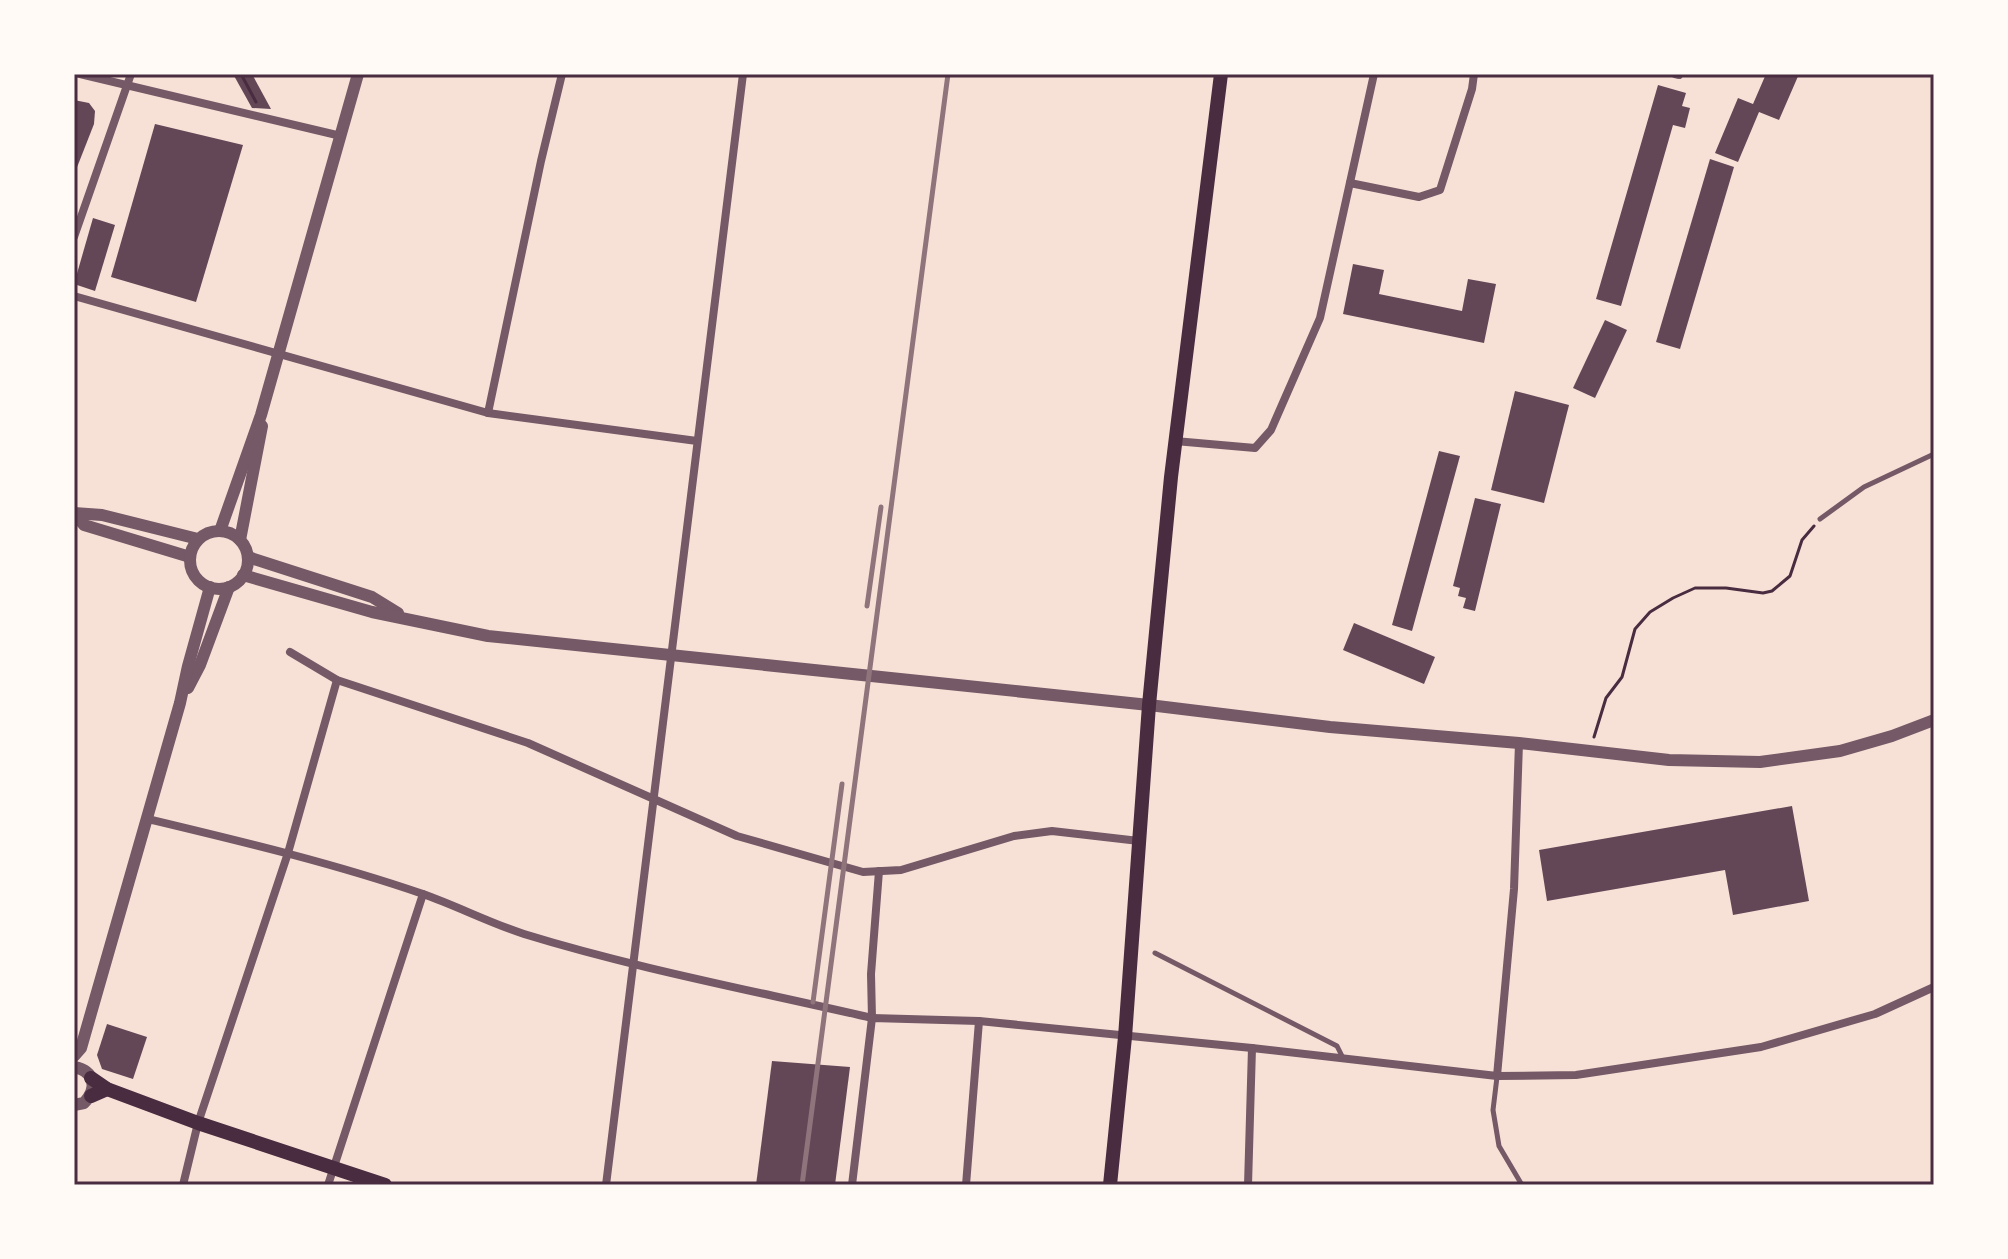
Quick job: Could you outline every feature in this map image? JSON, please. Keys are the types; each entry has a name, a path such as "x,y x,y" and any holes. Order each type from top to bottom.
{"main road":[{"path":"1110,1185 1125,1037 1149,705 1175,441 1221,74"},
{"path":"91,1078 107,1089 198,1123 385,1185"},
{"path":"79,1103 107,1089"}],"street":[{"path":"80,74 341,136"},
{"path":"74,237 131,74"},
{"path":"220,531 261,415 358,74"},
{"path":"488,413 562,74"},
{"path":"606,1185 743,74"},
{"path":"1175,441 1255,448 1271,430 1320,318 1374,74"},
{"path":"1350,183 1419,197 1440,190 1474,74"},
{"path":"74,296 488,413 697,441"},
{"path":"240,540 256,471 263,428 261,415"},
{"path":"74,513 102,515 198,539"},
{"path":"74,513 84,525 190,557"},
{"path":"180,703 200,665 229,587 243,575 248,557 240,540 233,534 220,531 206,534 198,539 190,557 194,576 210,587 229,587"},
{"path":"248,557 372,597 404,617"},
{"path":"243,575 372,612 488,636 1149,705 1330,727 1669,760 1760,762 1840,751 1934,720"},
{"path":"79,1103 94,1089 77,1052 148,819 210,587"},
{"path":"290,652 337,680 528,743 737,836 863,872 901,870 1014,836 1052,831 1140,841"},
{"path":"183,1185 198,1123 288,853 337,680"},
{"path":"1497,1076 1514,889 1519,743"},
{"path":"148,819 288,853 423,894 522,933 633,963 872,1018 979,1021 1497,1076 1576,1075 1761,1047 1875,1014 1934,987"},
{"path":"852,1185 872,1018 871,974 879,871"},
{"path":"328,1185 423,894"},
{"path":"966,1185 979,1021"},
{"path":"1248,1185 1252,1048"},
{"path":"74,1067 86,1071 91,1078"}],"lane":[{"path":"1820,519 1864,487 1934,454"},
{"path":"1155,953 1337,1046 1343,1059"},
{"path":"1497,1076 1493,1110 1499,1146 1522,1185"}],"path":[{"path":"241,74 264,118"},
{"path":"1586,751 1595,735 1606,698 1622,677 1635,629 1650,612 1695,588 1772,591 1790,576 1802,540 1820,519"}],"building":[{"path":"233,74 252,74 271,109 252,108"},
{"path":"1766,74 1799,74 1779,120 1759,112 1738,162 1715,153 1738,98 1753,104"},
{"path":"1658,85 1686,93 1682,106 1690,108 1685,128 1673,125 1621,306 1596,299"},
{"path":"74,100 89,103 95,111 94,124 74,175"},
{"path":"155,124 243,145 196,302 111,277"},
{"path":"1710,159 1734,167 1680,349 1656,342"},
{"path":"93,218 115,225 95,291 74,284"},
{"path":"1353,264 1384,270 1379,294 1462,311 1468,279 1496,284 1484,343 1343,314"},
{"path":"1605,320 1627,330 1595,398 1573,388"},
{"path":"1515,391 1569,405 1544,503 1491,490"},
{"path":"1439,451 1460,456 1412,631 1392,625"},
{"path":"1475,498 1501,504 1475,611 1463,608 1466,598 1458,596 1460,588 1453,586"},
{"path":"1354,623 1435,657 1424,684 1343,650"},
{"path":"1792,806 1809,901 1733,915 1725,870 1547,901 1539,850"},
{"path":"107,1024 147,1037 133,1079 102,1069 97,1055"},
{"path":"772,1061 850,1067 835,1185 756,1185"}],"railway":[{"path":"802,1185 948,74"},
{"path":"867,606 881,507"},
{"path":"813,1002 842,784"}]}
